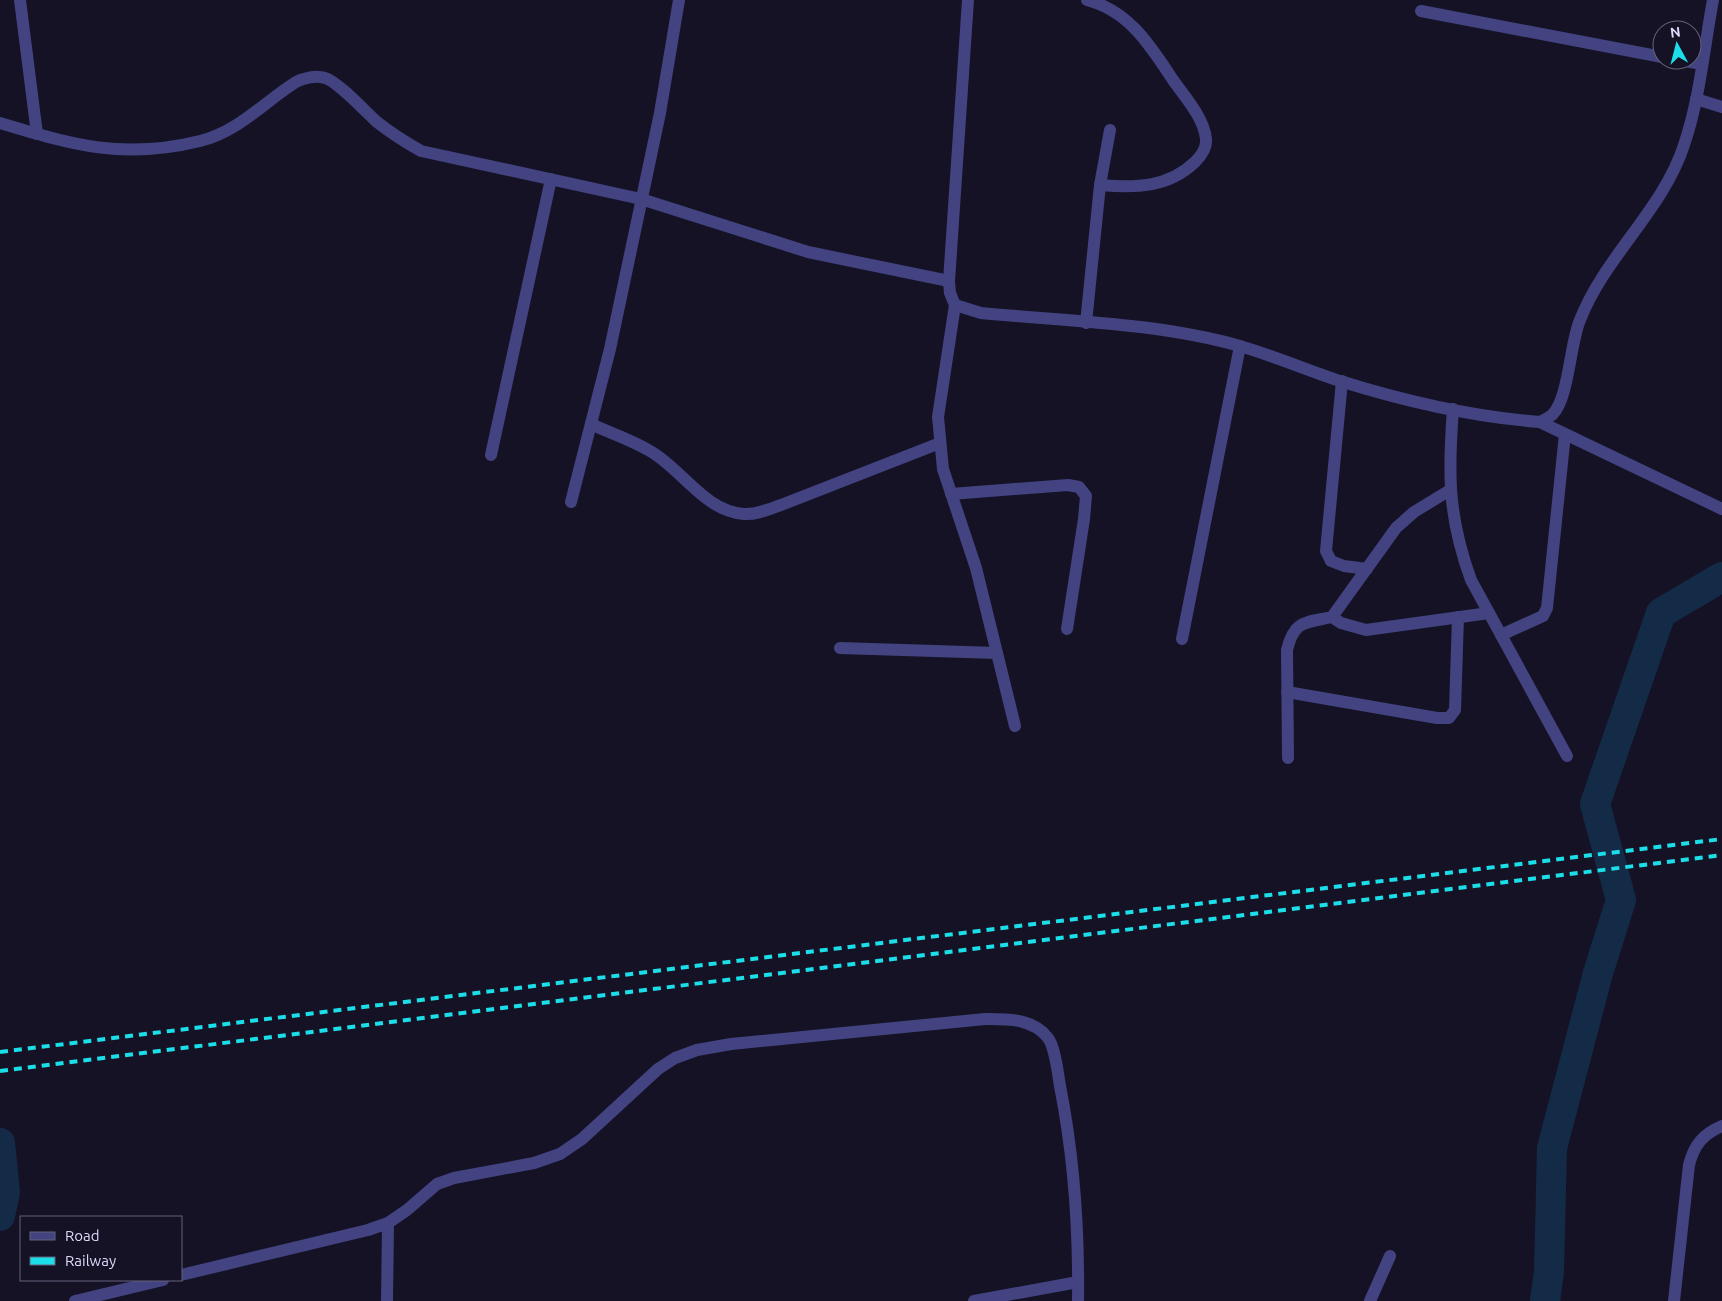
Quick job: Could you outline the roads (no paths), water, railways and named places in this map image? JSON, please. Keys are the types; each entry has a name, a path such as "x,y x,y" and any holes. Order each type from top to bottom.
{"street":[{"path":"20,0 37,134"},
{"path":"571,502 610,349 660,113 678,0"},
{"path":"968,0 949,281 950,293 955,305 938,417 943,469 976,568 1015,726"},
{"path":"1087,0 1115,11 1131,23 1149,42 1202,123 1206,140 1202,155 1190,167 1165,182 1147,187 1127,188 1100,185"},
{"path":"1702,64 1713,0"},
{"path":"1421,11 1652,55"},
{"path":"1540,422 1553,414 1560,402 1579,322 1588,300 1598,282 1670,176 1684,146 1701,70"},
{"path":"0,123 97,148 129,151 200,141 222,134 297,82 309,77 326,78 399,139 421,151 641,198 808,252 949,281"},
{"path":"1696,99 1722,107"},
{"path":"1086,323 1100,185 1110,130"},
{"path":"491,454 551,179"},
{"path":"955,305 981,313 1150,330 1240,346 1342,381 1419,403 1540,422 1722,509"},
{"path":"1182,639 1240,346"},
{"path":"1342,381 1326,551 1331,561 1344,566 1367,569"},
{"path":"1454,409 1449,462 1450,490 1460,550 1471,580 1567,756"},
{"path":"591,424 650,451 711,502 727,510 744,514 760,512 781,505 940,443"},
{"path":"1501,635 1543,616 1547,608 1566,434"},
{"path":"951,494 1068,485 1079,487 1086,496 1068,629"},
{"path":"1288,758 1287,650 1291,633 1303,624 1332,617 1396,528 1414,512 1450,490"},
{"path":"1332,617 1341,623 1366,630 1489,613"},
{"path":"1288,692 1437,718 1449,718 1455,710 1458,617"},
{"path":"840,648 997,653"},
{"path":"182,1275 368,1230 388,1223 407,1210 437,1184 454,1178 534,1163 560,1154 582,1139 658,1069 675,1058 697,1050 731,1044 946,1022 1012,1018 1034,1026 1049,1039 1057,1067 1065,1109 1077,1204 1078,1301"},
{"path":"1674,1301 1689,1165 1693,1148 1703,1136 1722,1126"},
{"path":"387,1301 388,1223"},
{"path":"1370,1301 1390,1256"},
{"path":"75,1301 159,1281"},
{"path":"974,1301 1078,1282"}],"waterway":[{"path":"1545,1301 1549,1272 1552,1148 1598,973 1621,900 1595,804 1661,613 1722,577"},
{"path":"0,1143 5,1192 0,1216"}],"railway":[{"path":"0,1052 1722,839"},
{"path":"0,1071 1722,855"}]}
